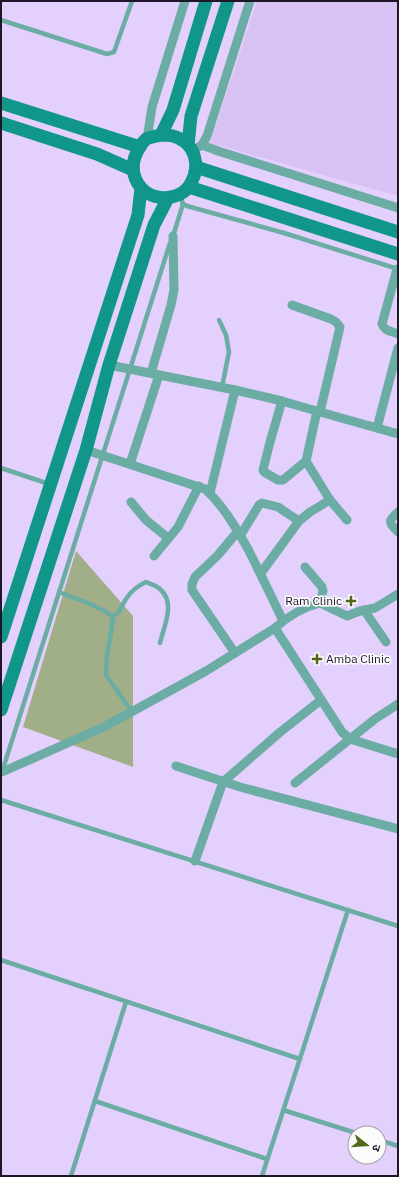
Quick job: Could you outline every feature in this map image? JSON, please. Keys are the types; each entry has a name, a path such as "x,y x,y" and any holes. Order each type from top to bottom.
{"street":[{"path":"186,1 152,107 143,143 134,158 133,170 137,182 141,188 156,198 180,196 398,254"},
{"path":"161,135 172,110 206,1"},
{"path":"1,710 86,450 110,365 154,225 180,196 195,176 196,163 191,116 228,1"},
{"path":"194,147 207,136 250,1"},
{"path":"1,103 143,143 161,135 173,136 194,147 218,151 398,208"},
{"path":"1,123 97,154 133,170"},
{"path":"196,167 398,232"},
{"path":"1,637 138,215 141,188"},
{"path":"130,464 155,374 174,290 173,236"},
{"path":"398,269 382,324 388,331 398,334"},
{"path":"282,401 263,470 278,480 283,480 306,461 340,327 336,322 292,305"},
{"path":"377,428 398,348"},
{"path":"110,365 222,387 282,401 398,434"},
{"path":"210,494 235,390"},
{"path":"86,450 205,489 218,503 239,533 283,621"},
{"path":"306,461 330,500 347,520"},
{"path":"154,556 178,527 199,486"},
{"path":"46,498 68,504"},
{"path":"260,573 299,521 310,512 330,500"},
{"path":"131,502 146,520 168,538"},
{"path":"235,653 192,590 192,584 195,577 239,533 260,503 278,507 299,521"},
{"path":"398,512 390,519 390,524 398,532"},
{"path":"305,567 322,587 323,591 320,603"},
{"path":"2,774 104,727 132,712 206,671 304,609 320,603 345,616 360,610 375,608 398,594"},
{"path":"364,610 386,642"},
{"path":"275,628 338,728 350,739 398,754"},
{"path":"194,861 223,782 321,700"},
{"path":"295,782 375,719 398,704"},
{"path":"176,766 240,787 398,829"}],"lane":[{"path":"1,20 107,54 114,52 132,1"},
{"path":"2,774 173,236 180,196"},
{"path":"180,196 187,206 284,233 398,269"},
{"path":"219,320 226,335 228,352 222,387"},
{"path":"1,468 51,484"},
{"path":"112,617 118,613 136,587 146,582 160,589 167,599 168,609 160,643"},
{"path":"59,592 95,606 110,614 112,617 113,620 107,655 106,675 132,712"},
{"path":"1,800 398,926"},
{"path":"262,1176 348,910"},
{"path":"1,960 300,1058"},
{"path":"71,1176 126,1002"},
{"path":"95,1101 267,1159"},
{"path":"283,1110 347,1130"},
{"path":"387,1143 398,1146"}],"shaded area":[{"path":"257,1 398,1 398,196 210,143"}],"green space":[{"path":"76,551 133,616 133,767 23,727"}],"place":[{"name":"Ram Clinic","path":"351,601"},
{"name":"Amba Clinic","path":"317,659"}]}
